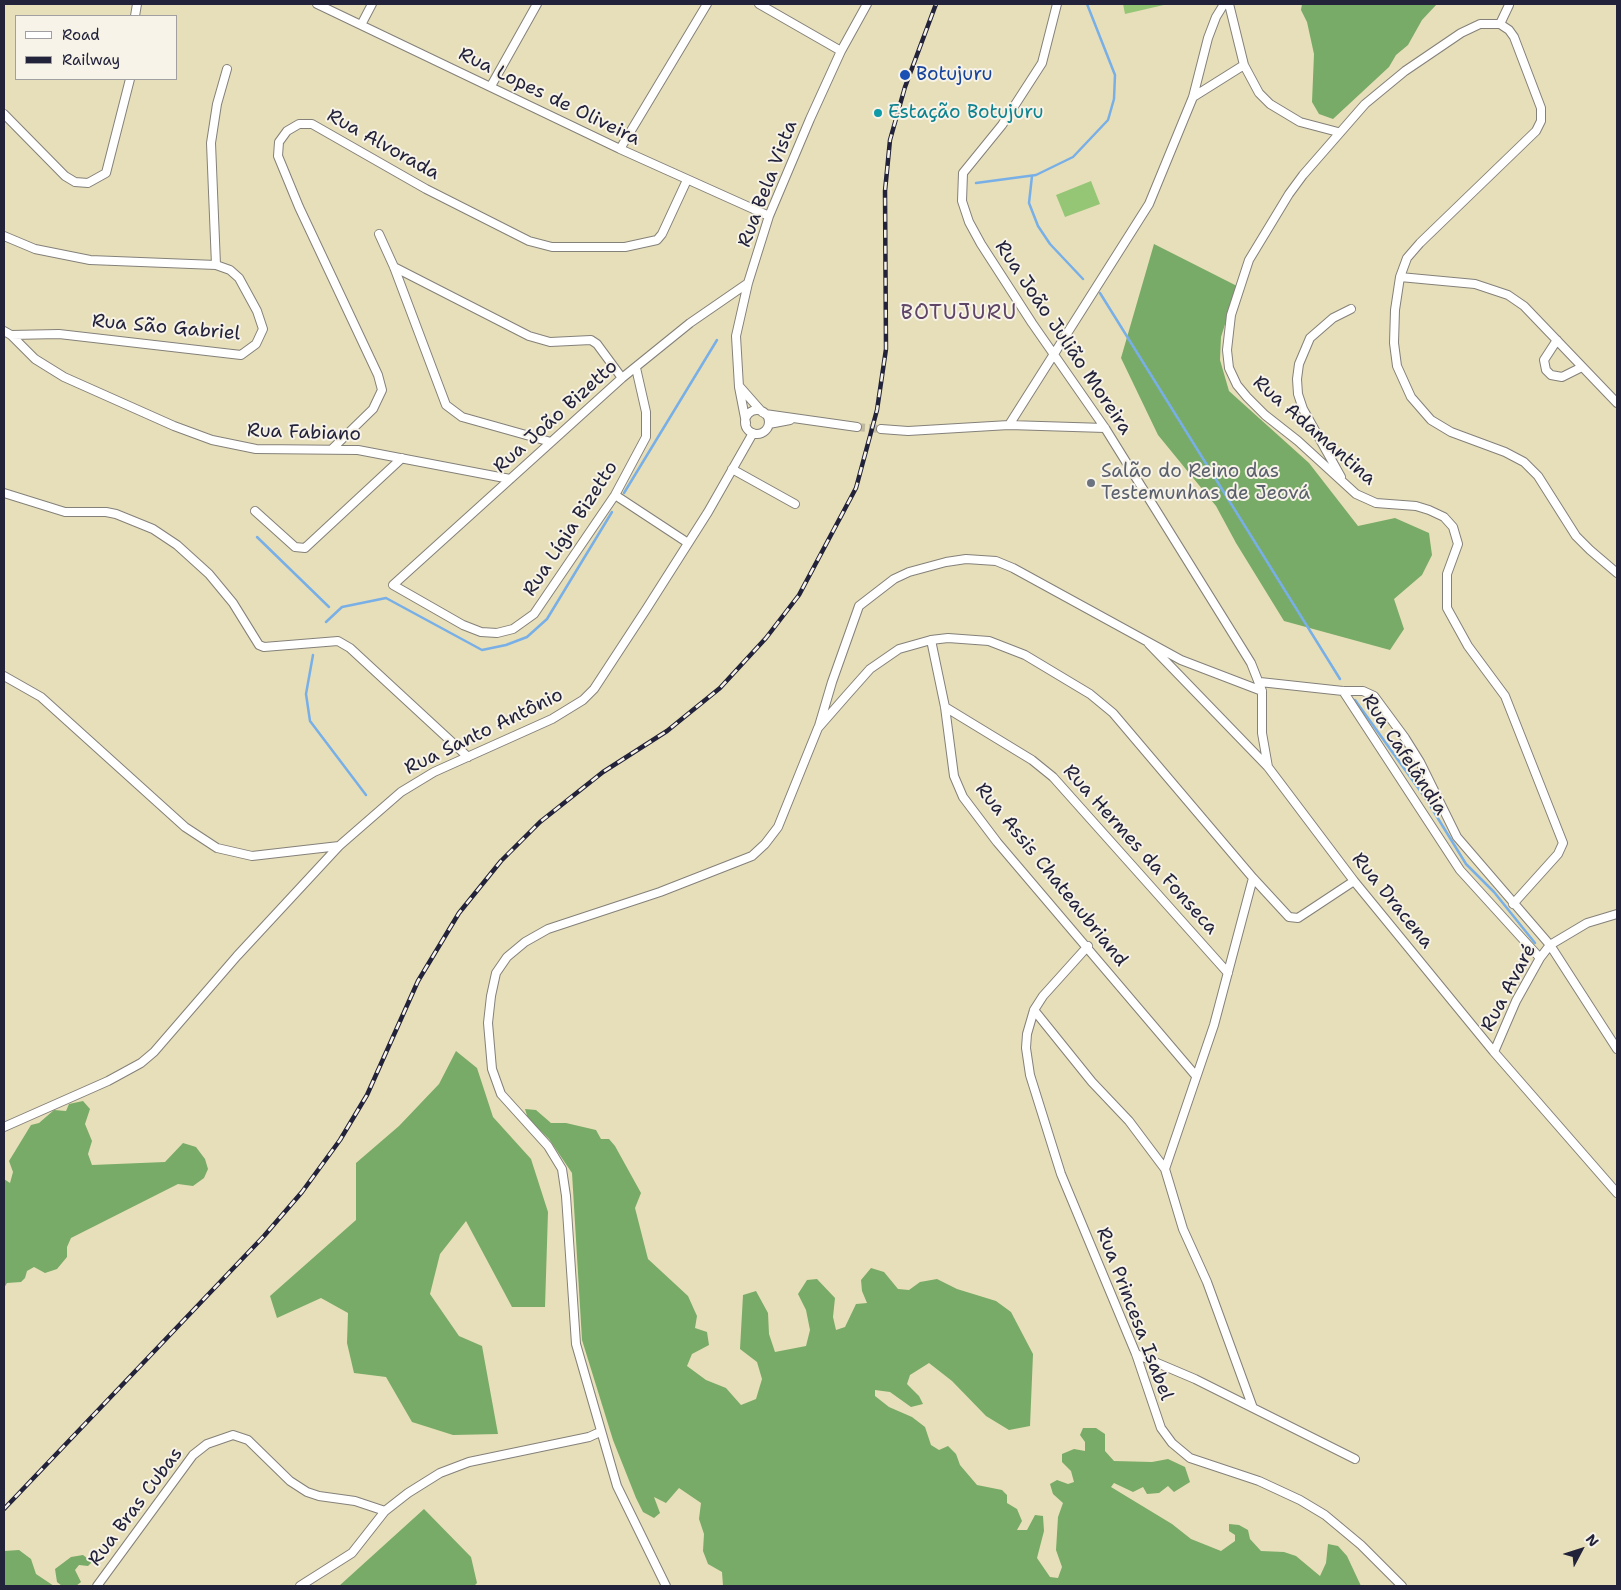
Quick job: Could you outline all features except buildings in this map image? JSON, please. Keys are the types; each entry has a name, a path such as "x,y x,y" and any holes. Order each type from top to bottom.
{"street":[{"name":"Rua Lopes de Oliveira","path":"317,4 620,149 769,216"},
{"path":"360,25 372,4"},
{"path":"491,86 537,4"},
{"path":"620,149 706,4"},
{"path":"759,4 841,51"},
{"name":"Rua Bela Vista","path":"753,433 746,423 739,387 736,336 748,283 769,216 841,51 866,4"},
{"name":"Rua João Julião Moreira","path":"1057,4 1042,63 1002,125 963,173 962,192 969,222 981,244 1054,355 1105,428 1250,662 1260,682"},
{"path":"1009,426 1098,282 1142,217 1155,192 1193,97 1208,38 1216,17 1224,4"},
{"path":"1229,4 1244,66 1252,82 1270,104 1300,122 1338,132"},
{"path":"1509,5 1500,24 1514,36 1541,108 1541,121 1536,132 1420,243 1407,258 1400,277 1394,342 1397,366 1411,397 1431,420 1444,428 1506,452 1524,462 1538,476 1576,536 1617,573"},
{"name":"Rua Adamantina","path":"1500,24 1480,24 1461,33 1404,71 1365,104 1338,132 1289,194 1249,260 1231,315 1227,350 1229,368 1237,385 1246,397 1265,416 1362,499 1416,506 1438,513 1449,522 1456,534 1458,544 1447,574 1447,608 1468,646 1505,696 1563,843 1558,854 1513,904"},
{"path":"1193,97 1244,66"},
{"path":"4,236 45,252 90,260 216,265 211,143 213,123 227,69"},
{"path":"4,114 65,176 75,182 88,183 106,173 130,80"},
{"name":"Rua Alvorada","path":"333,448 373,409 382,390 378,375 299,207 278,156 278,142 287,131 299,124 312,124 426,188 530,241 552,247 625,247 656,240 662,234 687,180"},
{"path":"379,234 394,267 446,405 462,417 551,442"},
{"name":"Rua São Gabriel","path":"12,335 59,334 241,355 251,349 262,336 261,320 239,278 230,270 216,265"},
{"path":"394,267 472,309 534,338 550,342 591,340 597,344 622,378"},
{"path":"1400,277 1431,278 1475,284 1494,289 1524,306 1617,403"},
{"name":"Rua João Bizetto","path":"393,585 622,378 690,323 748,283"},
{"path":"1343,481 1303,409 1298,394 1297,378 1310,338 1333,318 1351,309"},
{"name":"Rua Fabiano","path":"4,331 12,335 35,359 64,377 174,426 212,440 256,449 333,448 402,458 510,480"},
{"path":"1557,340 1544,360 1546,370 1551,375 1562,376 1582,367"},
{"name":"Rua Lígia Bizetto","path":"393,585 463,625 481,632 497,633 513,629 534,614 545,601 615,495 646,437 646,412 636,368"},
{"path":"739,387 764,413 769,424"},
{"path":"746,423 751,413 764,413 857,427"},
{"path":"753,433 761,433 769,424 797,419"},
{"path":"881,429 908,431 1009,426 1105,428"},
{"name":"Rua Santo Antônio","path":"4,1126 108,1081 141,1063 154,1052 237,956 339,846 417,781 552,719 583,700 599,681 688,543 753,433"},
{"path":"255,511 295,547 305,548 402,458"},
{"path":"732,469 795,504"},
{"path":"4,493 65,512 106,512 116,514 153,528 189,555 227,595 259,645 264,647 338,641 350,648 468,757"},
{"path":"615,495 688,543"},
{"path":"666,1586 617,1486 576,1344 566,1196 562,1169 548,1146 501,1094 492,1069 488,1023 496,973 500,965 516,949 548,929 660,892 752,856 772,836 785,814 818,728 859,606 894,579 909,572 946,562 966,559 987,560 1013,568 1149,644 1212,673 1262,691"},
{"path":"818,728 870,669 899,649 931,640 959,638 989,641 1044,665 1090,694 1114,713 1252,878 1285,914 1292,918 1298,918 1354,881"},
{"name":"Rua Assis Chateaubriand","path":"931,640 945,707 954,776 963,797 997,842 1088,946 1196,1076"},
{"name":"Rua Dracena","path":"1149,644 1165,663 1268,767 1354,881 1494,1052"},
{"path":"4,676 41,697 185,827 217,848 252,856 339,846"},
{"path":"1260,682 1343,691"},
{"name":"Rua Dracena","path":"1260,682 1262,691 1262,732 1268,767"},
{"name":"Rua Cafelândia","path":"1343,691 1363,690 1377,700 1420,762 1454,832 1513,904 1550,945 1617,1049"},
{"name":"Rua Cafelândia","path":"1343,691 1460,870 1540,958"},
{"name":"Rua Hermes da Fonseca","path":"945,707 1032,760 1053,776 1228,973"},
{"path":"1165,1169 1214,1025 1252,878"},
{"name":"Rua Avaré","path":"1617,914 1587,923 1550,945 1540,958 1516,1001 1494,1052 1617,1193"},
{"name":"Rua Princesa Isabel","path":"1088,946 1043,996 1034,1010 1027,1034 1026,1048 1030,1075 1061,1174 1136,1354 1161,1428 1172,1444 1181,1452 1259,1481 1300,1500 1340,1526 1402,1586"},
{"path":"1034,1010 1092,1082 1129,1121 1165,1169 1183,1229 1213,1299 1253,1408"},
{"path":"1136,1354 1253,1408 1355,1459"},
{"path":"300,1586 352,1553 385,1511 425,1481 453,1467 588,1437 600,1432"},
{"name":"Rua Bras Cubas","path":"97,1586 193,1455 207,1444 233,1435 248,1440 290,1481 307,1492 319,1496 356,1501 385,1511"}],"green space":[{"path":"1123,4 1168,4 1125,14"},
{"path":"1302,4 1437,4 1422,20 1408,45 1396,55 1389,67 1333,119 1319,114 1312,102 1314,54 1307,22 1301,10"},
{"path":"1091,181 1100,204 1065,217 1056,195"},
{"path":"1154,244 1237,286 1221,337 1220,360 1229,391 1309,463 1358,526 1395,518 1429,533 1432,555 1422,575 1394,599 1404,629 1390,650 1284,621 1236,543 1216,506 1158,435 1121,358"},
{"path":"456,1051 477,1068 493,1117 531,1159 548,1212 545,1307 512,1307 466,1221 440,1254 430,1294 459,1336 482,1346 498,1434 453,1435 412,1422 386,1377 354,1373 347,1343 348,1313 321,1298 277,1318 270,1296 356,1220 356,1163 399,1126 439,1084"},
{"path":"83,1101 90,1109 85,1124 92,1141 88,1154 92,1165 165,1162 183,1143 196,1147 205,1159 208,1169 204,1178 193,1186 178,1184 71,1238 67,1247 67,1257 57,1269 45,1273 34,1267 27,1271 25,1278 21,1282 7,1283 4,1288 4,1179 10,1183 13,1172 9,1161 31,1125 39,1123 54,1110 66,1111 69,1104"},
{"path":"525,1109 536,1110 551,1123 566,1123 596,1130 601,1139 609,1139 615,1146 641,1193 635,1208 648,1259 688,1296 697,1316 695,1328 707,1332 709,1345 692,1354 687,1366 706,1380 726,1388 741,1405 756,1399 762,1379 757,1362 740,1349 743,1295 756,1291 768,1313 769,1334 775,1352 806,1346 810,1330 806,1310 798,1294 807,1280 817,1279 835,1298 833,1317 836,1330 845,1327 856,1304 867,1303 862,1291 861,1280 871,1268 884,1272 898,1289 909,1290 920,1282 937,1279 957,1289 996,1301 1011,1312 1033,1354 1030,1426 1009,1430 986,1416 952,1381 929,1363 910,1375 907,1384 919,1396 923,1404 911,1407 890,1392 875,1390 875,1396 889,1407 912,1417 925,1427 931,1445 939,1450 948,1446 956,1454 960,1465 977,1485 1002,1490 1007,1495 1007,1503 1017,1509 1022,1521 1017,1530 1027,1530 1035,1515 1043,1516 1044,1531 1037,1558 1050,1577 1058,1578 1062,1567 1056,1550 1058,1517 1063,1503 1053,1494 1050,1484 1057,1480 1068,1484 1074,1482 1071,1471 1062,1462 1062,1454 1074,1449 1085,1451 1085,1442 1080,1435 1083,1428 1096,1428 1105,1434 1105,1451 1114,1461 1152,1462 1168,1459 1185,1467 1190,1482 1174,1492 1168,1486 1159,1493 1147,1494 1143,1487 1133,1492 1114,1483 1111,1487 1172,1524 1191,1539 1221,1551 1235,1541 1235,1535 1229,1531 1229,1524 1239,1525 1248,1530 1250,1539 1261,1551 1284,1552 1296,1556 1320,1576 1326,1563 1328,1544 1338,1546 1347,1556 1361,1586 723,1586 722,1572 708,1564 703,1551 704,1534 699,1519 701,1503 679,1488 666,1503 654,1497 660,1513 654,1518 643,1512 636,1498 613,1440 582,1340 572,1173 549,1139 528,1119"},
{"path":"424,1509 471,1557 477,1583 474,1586 339,1586"},
{"path":"19,1550 31,1559 36,1574 54,1586 4,1586 4,1551"},
{"path":"83,1555 92,1562 88,1566 79,1565 75,1570 81,1582 76,1586 62,1586 57,1582 55,1569 71,1557"}],"waterway":[{"path":"976,183 1036,175 1073,157 1108,120 1114,99 1115,75 1087,4"},
{"path":"1032,176 1029,203 1038,226 1050,244 1083,279"},
{"path":"1100,293 1340,679"},
{"path":"624,493 717,340"},
{"path":"326,622 342,607 386,598 482,650 506,645 527,637 547,619 612,512"},
{"path":"257,537 329,607"},
{"path":"313,655 306,694 310,721 366,795"},
{"path":"1355,700 1426,799 1466,864 1494,892 1535,943"}],"tunnel":[{"path":"857,427 881,429"}],"railway":[{"path":"4,1509 264,1236 302,1192 340,1140 367,1095 418,981 459,913 501,861 540,822 603,772 667,731 720,688 766,638 799,595 856,488 877,410 886,349 885,191 890,140 905,87 936,4"}],"place":[{"name":"Botujuru","path":"905,75"},
{"name":"Estação Botujuru","path":"878,113"},
{"name":"Salão do Reino das Testemunhas de Jeová","path":"1091,483"}],"district":[{"name":"BOTUJURU","path":"959,314"}]}
